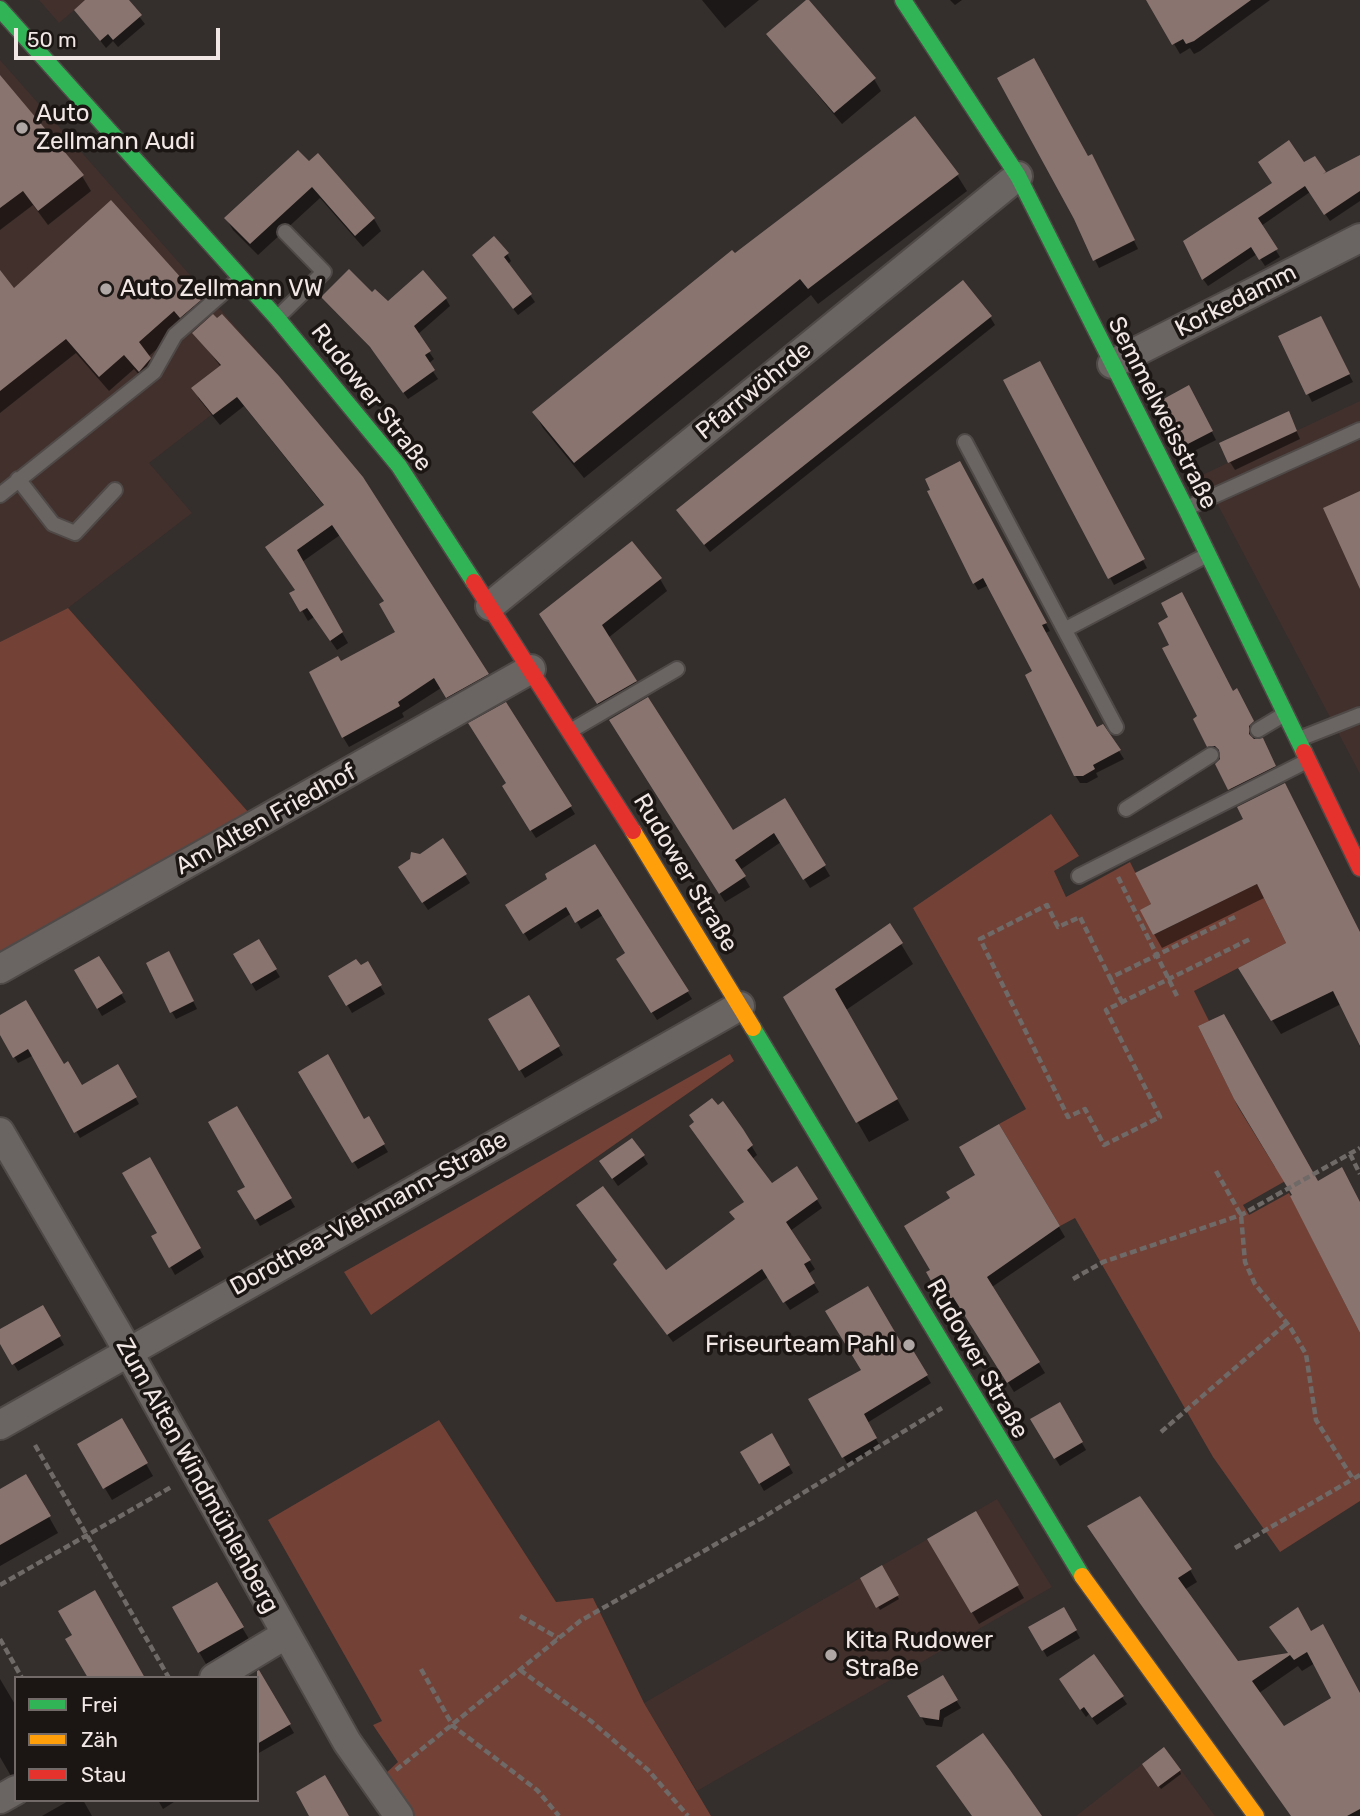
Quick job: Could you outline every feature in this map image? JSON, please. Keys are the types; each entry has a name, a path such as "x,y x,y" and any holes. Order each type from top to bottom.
{"street":[{"name":"Semmelweisstraße","path":"903,0 1018,176 1186,509 1284,714 1359,862"},
{"name":"Rudower Straße","path":"3,17 241,277 399,466 571,731 740,1006 1071,1562 1256,1816"},
{"name":"Pfarrwöhrde","path":"490,606 1018,176"},
{"name":"Korkedamm","path":"1112,364 1360,238"},
{"name":"Am Alten Friedhof","path":"0,969 531,669"},
{"name":"Dorothea-Viehmann-Straße","path":"0,1425 740,1006"},
{"name":"Zum Alten Windmühlenberg","path":"0,1132 128,1351 285,1635 376,1785 399,1816"},
{"path":"217,1676 285,1635"}],"lane":[{"path":"277,318 324,272 285,232"},
{"path":"0,495 154,372 175,335 241,277"},
{"path":"1186,509 1360,429"},
{"path":"965,442 1116,727"},
{"path":"18,479 53,524 75,533 115,490"},
{"path":"1066,629 1207,555"},
{"path":"571,731 677,669"},
{"path":"1258,730 1284,714"},
{"path":"1297,740 1360,715"},
{"path":"1126,809 1211,755"},
{"path":"1079,876 1308,761"}],"path":[{"path":"1110,860 1177,996"},
{"path":"1122,1002 1080,916 1058,927 1047,905 980,939 1068,1117 1085,1109 1104,1145 1160,1117 1106,1010 1250,939"},
{"path":"1110,978 1235,917"},
{"path":"1073,1279 1103,1262 1241,1215 1360,1148"},
{"path":"1350,1154 1360,1174"},
{"path":"1216,1171 1241,1215 1245,1262 1255,1284 1287,1323 1306,1354 1316,1420 1353,1479"},
{"path":"1161,1432 1287,1323"},
{"path":"376,1785 453,1726 580,1621 762,1518 969,1392"},
{"path":"35,1445 168,1676"},
{"path":"0,1585 195,1473"},
{"path":"1235,1548 1360,1475"},
{"path":"520,1616 558,1638"},
{"path":"0,1639 21,1676"},
{"path":"421,1669 453,1726 537,1790 559,1816"},
{"path":"520,1670 591,1721 649,1770 688,1816"}],"shaded area":[{"path":"39,0 86,0 59,23"},
{"path":"0,60 272,368 149,463 192,513 68,608 0,642"},
{"path":"1360,401 1360,774 1202,475"},
{"path":"68,608 249,813 0,955 0,642"},
{"path":"1051,814 1079,856 1054,871 1066,897 1130,862 1151,904 1141,910 1153,935 1257,884 1286,943 1194,991 1209,1021 1198,1026 1238,1107 1275,1167 1301,1152 1310,1167 1243,1205 1249,1215 1289,1193 1360,1333 1360,1501 1280,1552 1213,1457 1075,1218 1060,1226 999,1124 1026,1109 913,908"},
{"path":"730,1054 734,1061 371,1315 344,1272"},
{"path":"439,1420 556,1602 593,1598 644,1703 711,1816 415,1816 385,1774 398,1762 373,1725 382,1721 268,1520"},
{"name":"Kita Rudower Straße","path":"997,1499 1052,1587 697,1791 644,1703"},
{"path":"1164,1747 1215,1816 1076,1816"}],"building":[{"path":"85,0 129,0 142,15 113,40 108,34 100,41 74,10"},
{"path":"809,0 876,78 834,113 766,34"},
{"path":"1146,0 1251,0 1194,41 1186,44 1183,39 1172,45"},
{"path":"1034,58 1088,156 1092,154 1135,240 1093,261 1074,219 997,78"},
{"name":"Auto Zellmann Audi","path":"0,75 84,175 38,211 23,191 0,208"},
{"path":"915,116 959,174 808,289 800,279 574,463 532,412 732,250 735,253"},
{"path":"1289,140 1304,162 1315,156 1326,172 1323,174 1360,155 1360,191 1324,215 1305,186 1258,218 1278,249 1259,260 1251,247 1202,280 1183,241 1272,183 1258,162"},
{"path":"298,150 309,161 318,153 375,218 355,236 312,187 250,244 224,218"},
{"name":"Auto Zellmann VW","path":"111,200 201,300 180,318 174,311 139,342 151,358 139,372 124,355 99,377 66,339 0,391 0,270 14,288"},
{"path":"494,236 509,253 504,257 532,294 513,309 472,255"},
{"path":"349,269 372,292 375,289 388,301 423,270 447,298 414,326 431,351 425,355 435,370 403,393 370,347 321,297"},
{"path":"963,280 992,316 704,545 676,510"},
{"path":"213,314 217,318 222,314 279,376 363,477 489,674 446,698 434,678 398,702 400,706 342,738 309,672 338,656 341,661 395,632 379,604 384,601 332,525 297,550 343,632 330,641 307,608 300,612 289,593 295,590 265,547 324,505 237,397 213,415 191,388 221,365 192,333"},
{"path":"1321,316 1350,374 1306,395 1278,336"},
{"path":"1040,361 1145,559 1108,579 1003,380"},
{"path":"1189,385 1213,431 1182,447 1158,402"},
{"path":"1289,411 1297,431 1228,463 1219,443"},
{"path":"960,461 1047,623 1042,625 1097,727 1103,724 1121,750 1093,765 1095,769 1083,776 1074,776 1025,675 1032,671 983,578 973,584 927,491 930,490 925,479"},
{"path":"1360,491 1360,589 1323,508"},
{"path":"632,541 662,578 602,625 637,681 597,704 539,614"},
{"path":"1182,592 1233,691 1237,688 1254,721 1249,726 1249,734 1254,739 1263,738 1276,766 1228,790 1215,764 1220,759 1219,750 1215,746 1207,747 1193,719 1197,716 1162,648 1169,645 1158,623 1168,617 1161,603"},
{"path":"648,697 733,830 785,798 826,865 803,880 774,833 735,860 746,876 719,894 609,720"},
{"path":"506,702 572,806 530,831 502,786 506,783 468,723"},
{"path":"1285,783 1360,932 1360,1046 1333,991 1271,1021 1238,968 1286,943 1257,884 1153,935 1140,910 1151,904 1135,873 1243,819 1237,807"},
{"path":"443,838 467,874 422,903 398,867 410,859 411,852 420,854"},
{"path":"595,844 689,991 651,1013 616,959 625,953 598,909 575,923 566,907 523,934 505,905 547,879 545,874"},
{"path":"890,923 903,943 835,989 898,1099 856,1123 783,997"},
{"path":"259,939 277,969 251,984 233,954"},
{"path":"169,951 194,1001 170,1013 146,963"},
{"path":"99,956 123,993 97,1009 74,970"},
{"path":"356,959 361,965 368,961 382,985 346,1006 328,976"},
{"path":"529,995 560,1046 519,1071 488,1019"},
{"path":"26,1000 64,1064 68,1061 82,1085 118,1064 137,1097 74,1133 28,1049 13,1058 0,1035 0,1015"},
{"path":"1224,1014 1318,1181 1342,1167 1360,1202 1360,1333 1290,1196 1292,1195 1234,1099 1198,1026"},
{"path":"328,1054 364,1119 369,1116 385,1144 352,1163 298,1072"},
{"path":"712,1098 718,1105 723,1101 743,1129 753,1145 747,1150 772,1183 797,1166 818,1199 786,1222 811,1260 804,1264 815,1283 783,1303 762,1269 667,1335 613,1264 617,1260 576,1205 603,1186 666,1270 735,1219 729,1212 744,1202 689,1126 694,1122 689,1115"},
{"path":"237,1106 292,1198 255,1220 237,1191 245,1187 208,1122"},
{"path":"999,1124 1060,1226 987,1277 1040,1362 1007,1383 953,1297 944,1304 926,1272 930,1270 904,1226 950,1198 946,1192 975,1175 959,1147"},
{"path":"632,1138 645,1155 612,1179 599,1161"},
{"path":"150,1157 201,1248 169,1268 151,1236 157,1233 122,1173"},
{"path":"868,1286 902,1344 908,1342 928,1375 864,1414 877,1438 842,1458 808,1399 861,1370 825,1311"},
{"path":"43,1305 61,1336 12,1365 0,1344 0,1329"},
{"path":"1060,1402 1083,1442 1054,1459 1030,1419"},
{"path":"122,1418 148,1463 103,1489 77,1444"},
{"path":"772,1433 790,1465 759,1484 740,1452"},
{"path":"26,1474 51,1516 0,1545 0,1489"},
{"path":"1140,1496 1192,1569 1178,1578 1238,1661 1288,1653 1269,1627 1298,1607 1311,1631 1323,1624 1360,1693 1360,1809 1347,1816 1291,1816 1087,1526","holes":["1307,1652 1331,1698 1284,1726 1252,1681 1290,1655 1294,1660"]},
{"path":"976,1511 1019,1585 971,1613 927,1539"},
{"path":"882,1565 899,1595 876,1608 860,1578"},
{"path":"217,1582 244,1627 198,1653 172,1607"},
{"path":"95,1590 144,1676 87,1676 65,1639 72,1635 58,1611"},
{"path":"1064,1607 1077,1630 1042,1651 1028,1627"},
{"path":"1094,1654 1124,1696 1092,1718 1084,1707 1080,1710 1059,1679"},
{"path":"259,1670 291,1724 259,1743 259,1676"},
{"path":"943,1675 958,1700 940,1710 939,1720 920,1717 907,1696"},
{"path":"983,1733 1042,1816 972,1816 936,1766"},
{"path":"1164,1747 1181,1770 1158,1787 1142,1764"},
{"path":"325,1775 349,1816 309,1816 296,1792"}],"traffic: fast":[{"path":"903,0 1018,176 1186,509 1304,752"},
{"path":"0,9 277,318 399,466 474,582"},
{"path":"753,1028 1082,1576"}],"traffic: slow":[{"path":"633,831 753,1028"},
{"path":"1082,1576 1256,1816"}],"traffic: jam":[{"path":"474,582 633,831"},
{"path":"1304,752 1360,868"}],"place":[{"name":"Auto Zellmann Audi","path":"22,128"},
{"name":"Auto Zellmann VW","path":"106,289"},
{"name":"Friseurteam Pahl","path":"909,1345"},
{"name":"Kita Rudower Straße","path":"831,1655"}]}
